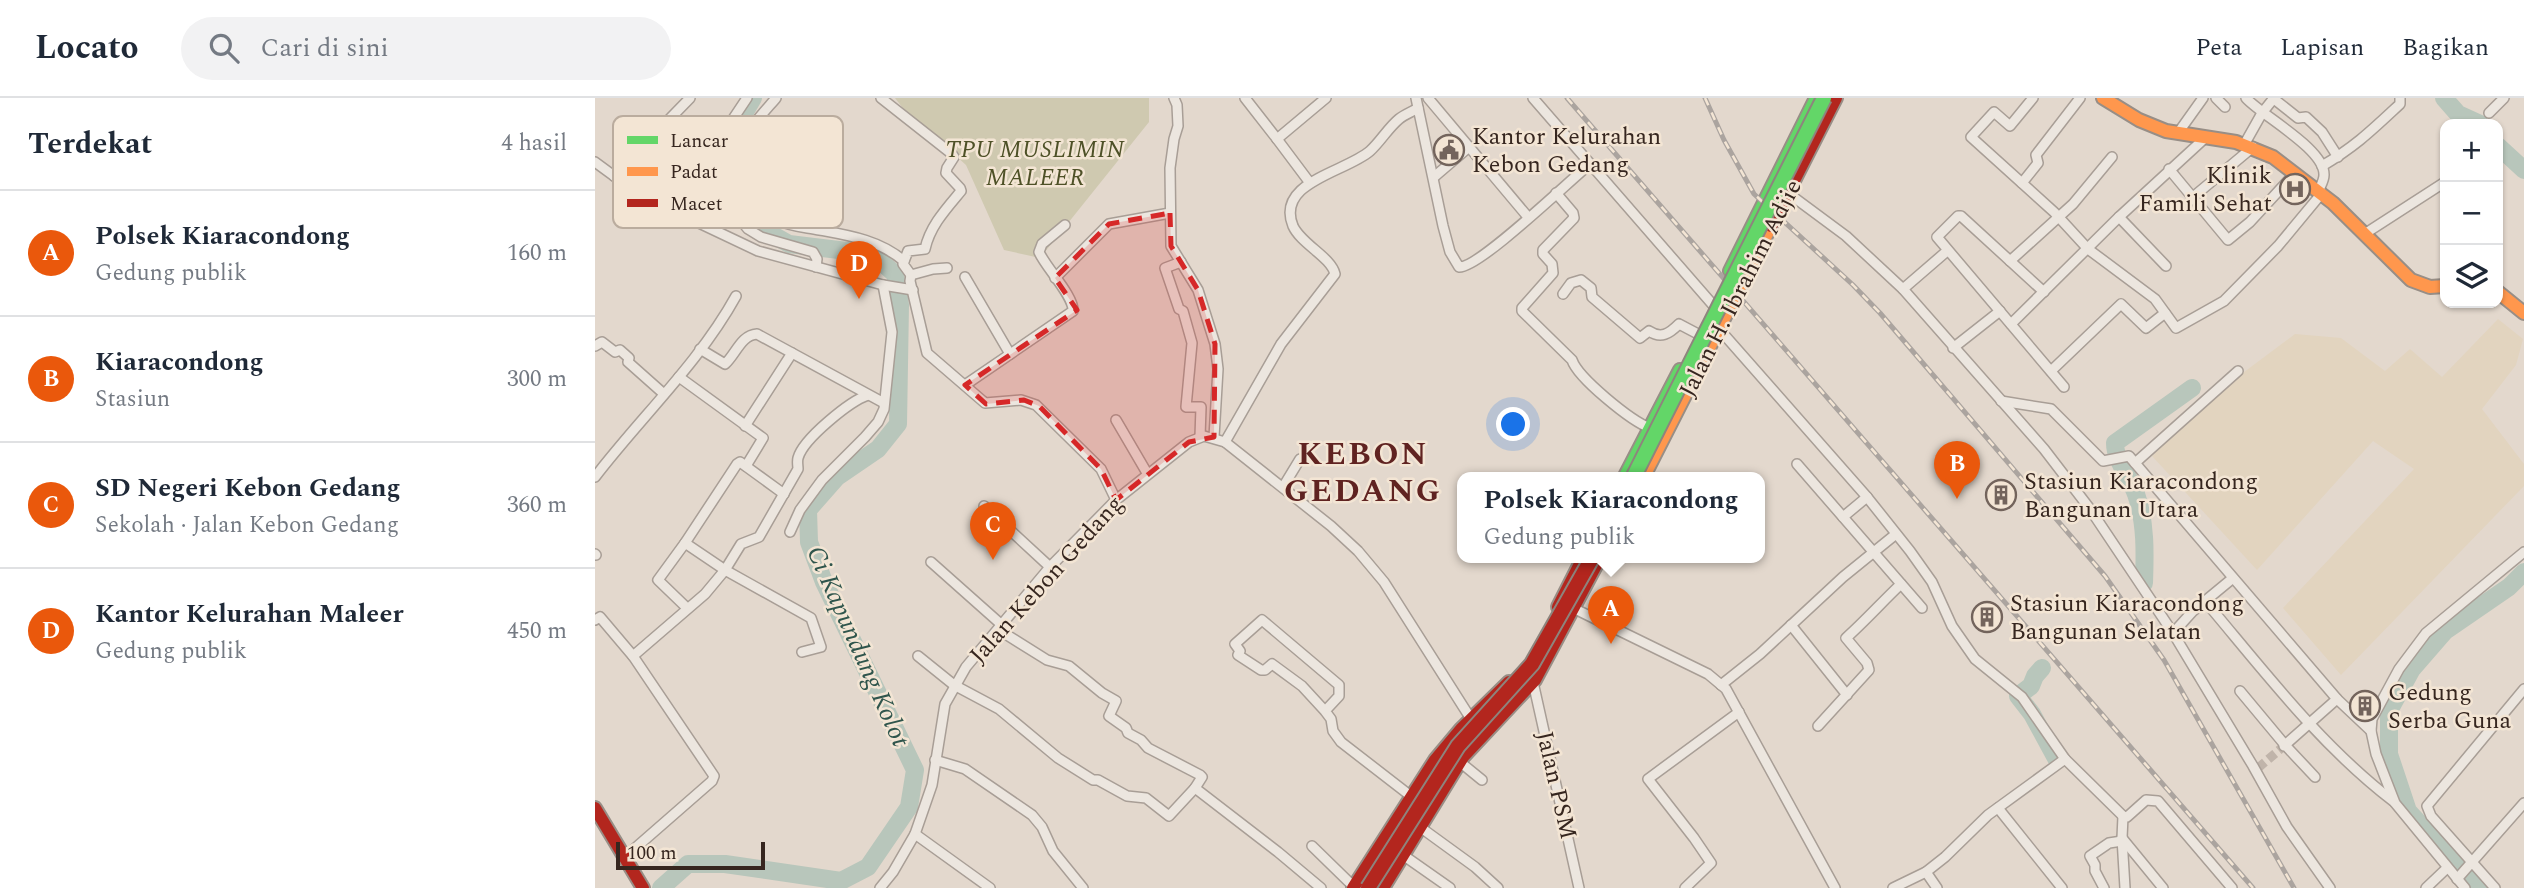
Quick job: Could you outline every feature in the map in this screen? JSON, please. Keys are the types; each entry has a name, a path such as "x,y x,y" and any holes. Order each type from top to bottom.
{"main road":[{"name":"Jalan H. Ibrahim Adjie","path":"1627,472 1816,98"},
{"path":"1636,472 1824,98"},
{"name":"Jalan H. Ibrahim Adjie","path":"1646,472 1836,98"},
{"path":"2103,98 2139,120 2178,133 2249,146 2273,157 2320,192 2366,233 2411,280 2430,287 2440,286"},
{"path":"1754,221 1770,230"},
{"path":"2503,296 2524,313"},
{"path":"1358,888 1433,763 1522,667 1565,614 1581,563"},
{"path":"1358,888 1458,746 1532,663 1589,563"},
{"path":"1386,887 1460,762 1478,739 1532,683 1565,614 1597,563"},
{"path":"1522,667 1532,668 1532,683"},
{"path":"1511,679 1514,688 1522,691 1532,683"},
{"path":"596,814 625,858 639,886"}],"street":[{"path":"672,116 690,98"},
{"path":"735,116 747,98"},
{"path":"761,116 776,98"},
{"path":"881,98 952,154 954,157 946,173 961,191 930,232 925,249 910,249 904,261"},
{"path":"1174,98 1178,125 1171,154 1171,246 1198,290 1215,344 1218,369 1214,437"},
{"path":"1245,98 1310,183"},
{"path":"1277,139 1327,98"},
{"path":"1416,98 1443,226 1454,260 1459,267 1469,266 1490,252 1590,164"},
{"path":"1428,98 1528,217"},
{"path":"1533,98 1713,305"},
{"path":"2033,98 2010,126 1994,111 1971,137 2059,217 2088,249 2155,299 2176,328 2224,301 2270,253 2320,192 2325,177 2322,166 2287,129 2262,113 2246,98"},
{"path":"2022,183 2038,163 2036,155 2080,98"},
{"path":"2178,133 2203,98"},
{"path":"2216,98 2225,107"},
{"path":"2193,197 2249,146 2262,113 2274,98 2296,117 2306,117 2322,132 2338,156"},
{"path":"2322,166 2372,132 2400,104 2400,98"},
{"path":"2489,113 2504,98"},
{"path":"1226,442 1281,344 1335,274 1332,267 1293,227 1290,208 1293,201 1310,183 1352,163 1368,152 1397,120 1418,108"},
{"path":"2011,324 2119,216 2206,138"},
{"path":"1434,177 1469,148"},
{"path":"2010,261 2086,190 2112,157"},
{"path":"595,162 613,175"},
{"path":"2169,169 2228,240 2251,222 2295,173"},
{"path":"2366,233 2443,182"},
{"path":"1788,192 1846,236 1903,289 2044,449 2090,509 2173,633 2257,769 2287,827 2330,888"},
{"path":"1556,193 1573,213 1574,218 1543,250 1543,254 1552,264 1553,273 1522,308 1523,311 1572,360 1589,382 1624,413 1650,428"},
{"path":"1055,278 1109,224 1170,213"},
{"path":"2044,292 1960,216 1937,237 2064,387"},
{"path":"2119,216 2166,266"},
{"path":"965,385 1074,311 1072,303 1045,264 1039,249 1065,225"},
{"path":"708,228 770,256 911,290"},
{"path":"747,228 761,237 813,252 817,259 816,268"},
{"path":"811,228 880,245 904,261 911,275 911,290 927,353 985,404 1021,400 1036,405 1101,469 1116,499"},
{"path":"1903,289 1947,251"},
{"path":"1181,262 1165,268 1179,309 1183,311 1192,343 1186,408 1201,407 1200,437 1214,437 1226,442 1358,551 1384,582 1471,719"},
{"path":"911,275 915,272 947,268"},
{"path":"965,277 1010,355"},
{"path":"1563,294 1571,283 1581,281 1591,288 1592,297 1640,338 1649,331 1657,335 1666,334 1679,324 1698,334"},
{"path":"790,532 800,510 822,480 878,422 884,403 892,332 883,285"},
{"path":"595,477 679,377 736,296"},
{"path":"2051,371 2121,304 2146,328 2165,313"},
{"path":"1953,348 2000,311"},
{"path":"1720,330 1867,497 1896,534 1932,582 1952,626 1975,659 2022,697 2065,759 2123,816 2125,888"},
{"path":"700,349 725,364 745,338 750,334 757,334 884,403"},
{"path":"595,346 602,342 615,352 620,349 629,358 628,362 664,394"},
{"path":"745,426 792,353"},
{"path":"2135,463 2238,371"},
{"path":"679,377 763,438 746,466"},
{"path":"633,656 705,594 725,570 741,544 759,537 798,469 798,457 810,440 856,399 868,395"},
{"path":"2001,401 2051,409 2105,462 2129,456 2337,699 2371,731"},
{"path":"1116,420 1147,472"},
{"name":"Jalan Kebon Gedang","path":"880,888 893,872 915,834 932,785 933,762 942,715 954,685 966,667 1050,567 1116,499 1147,472 1200,437"},
{"path":"1283,487 1300,459"},
{"path":"687,608 658,582 737,464 740,462 784,494"},
{"path":"1797,464 1922,608"},
{"path":"1843,517 1867,497"},
{"path":"984,506 1050,567"},
{"path":"1721,685 1896,534"},
{"path":"685,543 725,570 811,618 821,647 803,652"},
{"path":"2395,803 2385,780 2371,731 2376,709 2399,669 2426,633 2524,552"},
{"path":"918,656 954,685 999,709 1068,765 1093,780 1134,797 1146,798 1170,816 1195,788 1201,776 1146,747 1109,716 1116,701 1071,667 1047,660 1001,628 931,562"},
{"path":"2173,633 2184,623 2185,618 2233,578"},
{"path":"1818,726 1870,668 1846,638 1901,584"},
{"path":"2205,601 2309,723 2358,774 2395,803 2465,888"},
{"path":"1565,614 1696,668 1721,685 1733,699 1835,888"},
{"path":"595,620 600,617 633,656 714,776 712,781 625,858"},
{"path":"1325,711 1339,696 1339,685 1262,620 1235,644 1240,651 1238,655 1261,670 1272,664 1294,678 1332,720 1333,731 1341,742 1412,797"},
{"path":"1791,625 1847,695"},
{"name":"Jalan PSM","path":"1532,683 1579,888"},
{"path":"2495,888 2470,864 2431,816 2427,806 2524,689"},
{"path":"2240,691 2285,746 2315,777"},
{"path":"2285,746 2337,699"},
{"path":"1685,888 1711,863 1648,779 1739,712"},
{"path":"1893,888 1926,872 1945,858 1970,831 2065,759"},
{"path":"933,762 965,769 1032,815 1042,827 1053,852 1083,888"},
{"path":"1460,762 1482,780"},
{"path":"1195,788 1321,888"},
{"path":"2123,816 2127,817 2146,800 2158,801 2232,888"},
{"path":"2458,878 2524,803"},
{"path":"1998,808 2061,888"},
{"path":"1420,827 1475,867 1498,888"},
{"path":"915,834 991,888"},
{"path":"2104,888 2090,856 2109,844 2124,841"},
{"path":"2124,841 2163,888"},
{"path":"1313,846 1358,888"},
{"path":"1403,855 1450,888"},
{"path":"2426,888 2447,868"},
{"path":"1926,872 1937,888"}],"highlighted area":[{"path":"1170,213 1171,246 1198,290 1215,344 1214,437 1189,442 1116,500 1101,469 1039,406 1024,400 986,404 965,385 1077,310 1055,278 1109,224"}],"shaded area":[{"path":"2498,319 2523,339 2516,365 2482,409 2524,464 2524,486 2341,675 2283,608 2414,469 2373,441 2257,570 2152,456 2216,393 2295,334 2341,338 2385,371 2410,349 2442,377"}],"green space":[{"name":"TPU MUSLIMIN MALEER","path":"895,98 1149,98 1149,122 1040,258 1004,250 966,165"}],"waterway":[{"name":"Ci Kapundung Kolot","path":"742,116 753,98"},
{"path":"2444,98 2458,114 2469,119"},
{"path":"2503,151 2524,170"},
{"name":"Ci Kapundung Kolot","path":"661,888 688,864 725,864 841,881 868,867 909,807 915,770 824,582 809,542 808,510 837,477 878,449 898,424 900,305 895,274 872,254 789,244 760,228"},
{"path":"2144,583 2142,516 2136,494 2120,463 2115,443 2192,388"},
{"path":"2479,888 2408,811 2389,754 2389,711 2412,669 2445,631 2509,587 2524,572"},
{"path":"2042,668 2031,686 2018,696 2032,714 2057,760"}],"tunnel":[{"path":"2258,768 2284,746"}],"railway":[{"path":"1567,98 2253,888"},
{"path":"1705,98 1724,140 1754,194 1880,313 2105,576 2164,660 2294,888"}],"traffic: fast":[{"path":"1730,271 1816,98"},
{"path":"1636,472 1824,98"},
{"path":"1627,472 1680,370"}],"traffic: slow":[{"path":"2103,98 2139,120 2166,131 2236,142 2273,157 2333,203 2411,280 2430,287 2440,286"},
{"path":"1646,472 1771,226"},
{"path":"2503,296 2524,313"}],"traffic: jam":[{"path":"1771,226 1836,98"},
{"path":"1558,607 1580,563"},
{"path":"1368,888 1458,746 1532,664 1589,563"},
{"path":"1383,888 1463,757 1535,680 1597,563"},
{"path":"1353,888 1435,760 1461,729 1509,682"},
{"path":"595,808 643,888"}],"place":[{"name":"Kantor Kelurahan Kebon Gedang","path":"1449,150"},
{"name":"Klinik Famili Sehat","path":"2295,189"},
{"name":"Kantor Kelurahan Maleer","path":"859,299"},
{"name":"Stasiun Kiaracondong Bangunan Utara","path":"2001,495"},
{"name":"Kiaracondong","path":"1957,499"},
{"name":"SD Negeri Kebon Gedang","path":"993,560"},
{"name":"Stasiun Kiaracondong Bangunan Selatan","path":"1987,617"},
{"name":"Polsek Kiaracondong","path":"1611,644"},
{"name":"Gedung Serba Guna","path":"2365,706"}],"district":[{"name":"KEBON GEDANG","path":"1363,472"}]}
